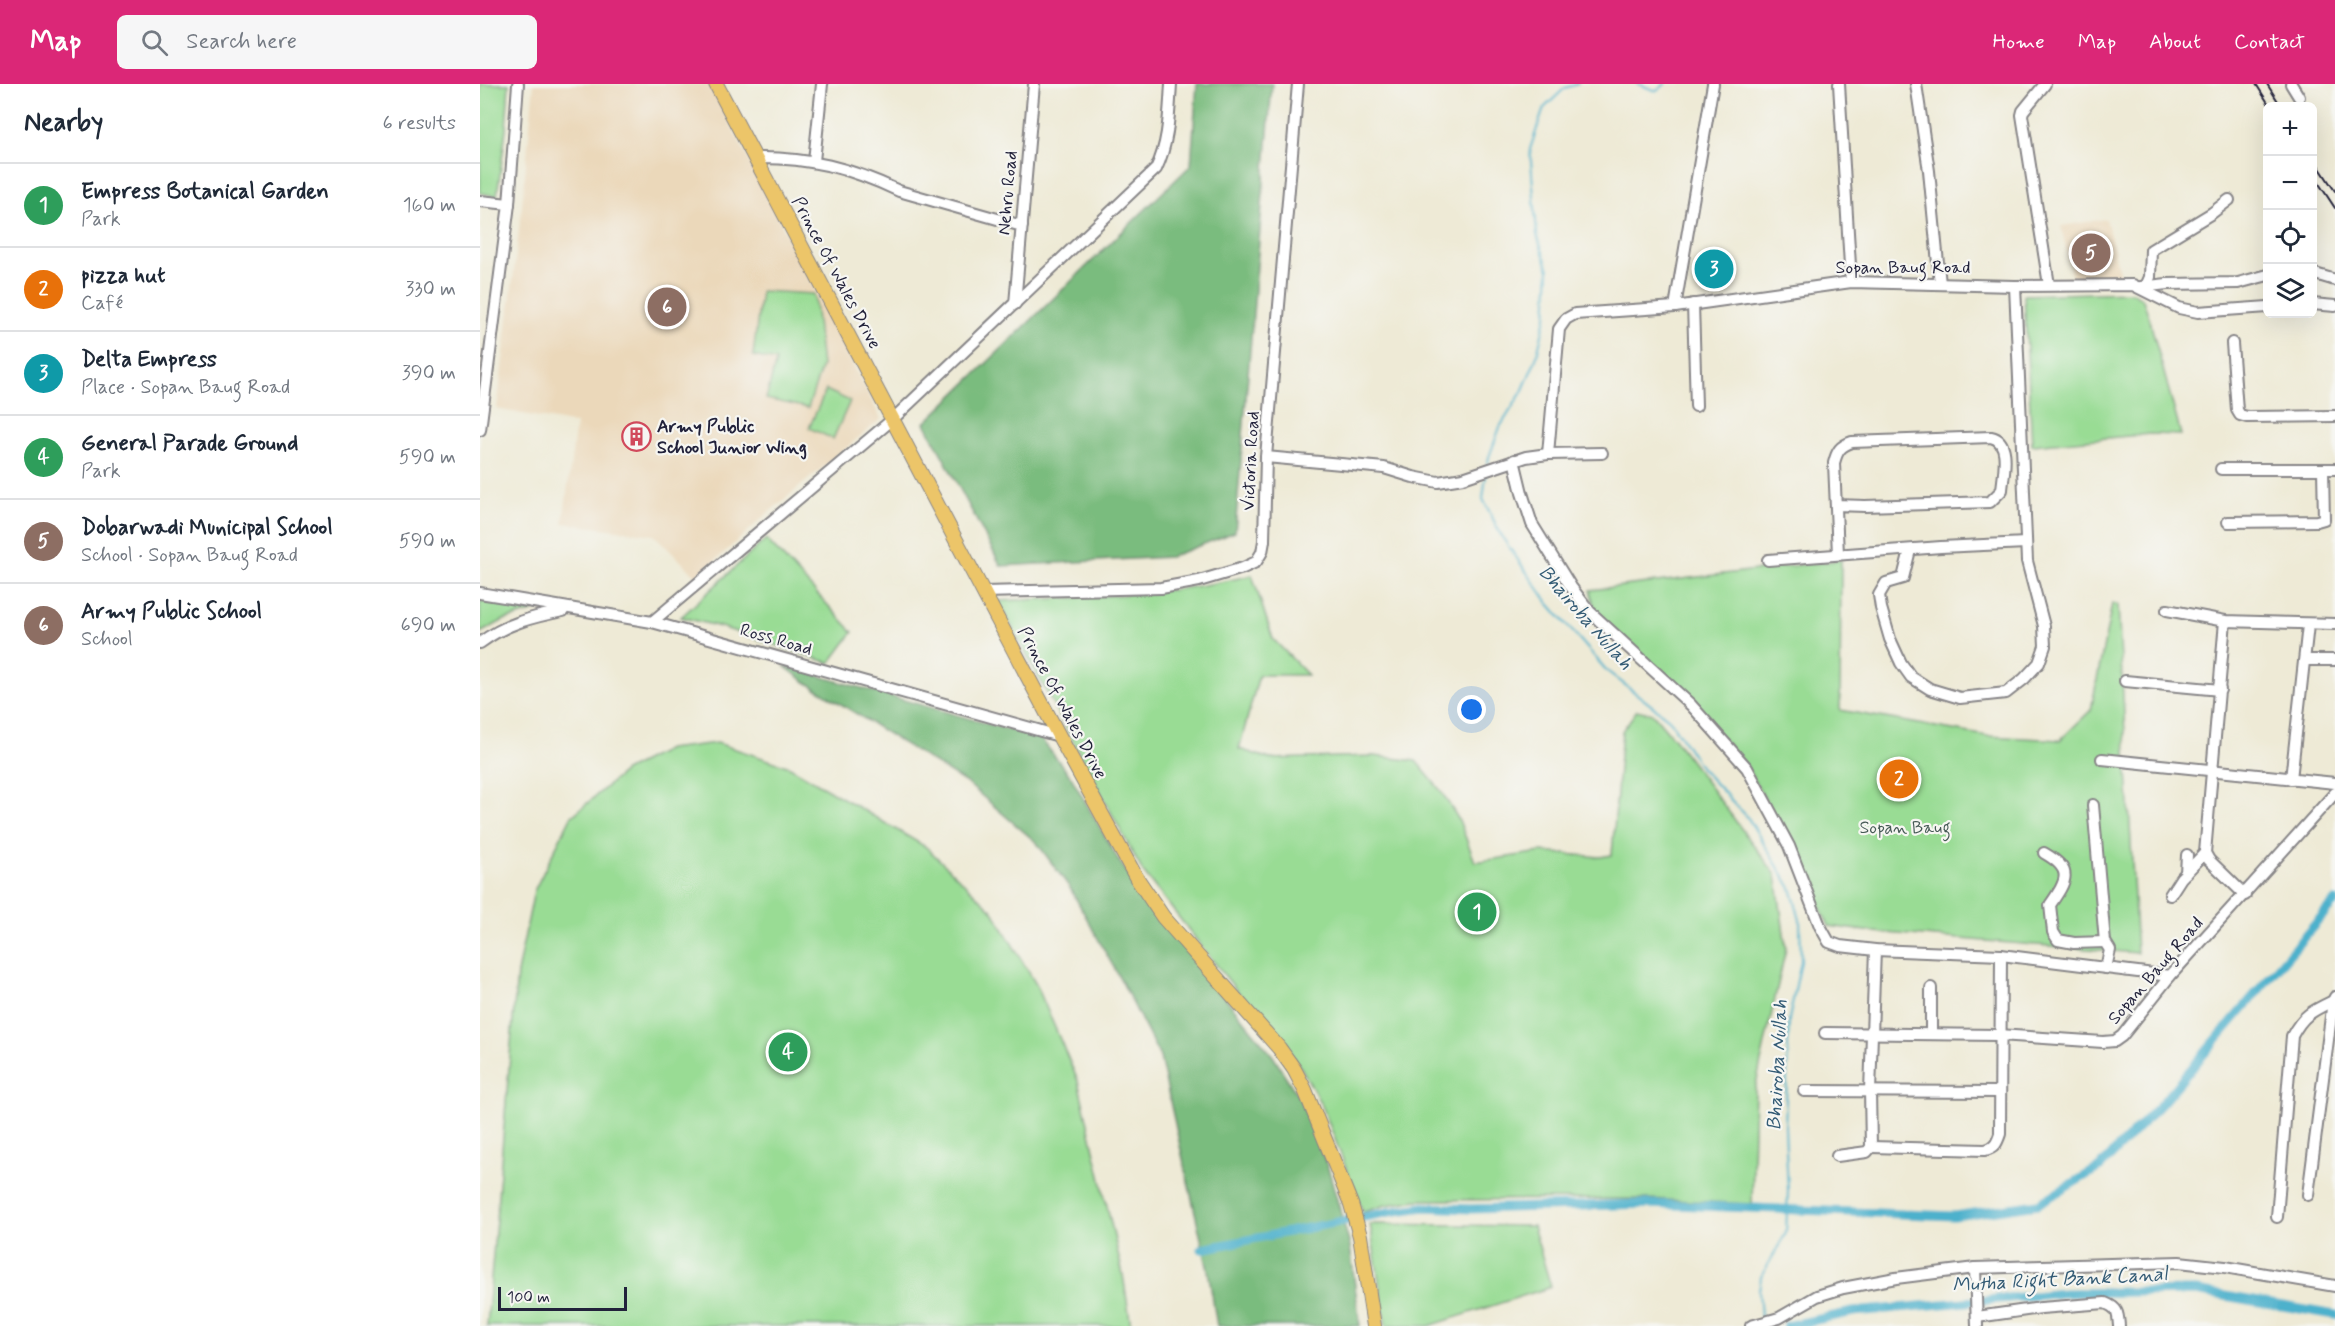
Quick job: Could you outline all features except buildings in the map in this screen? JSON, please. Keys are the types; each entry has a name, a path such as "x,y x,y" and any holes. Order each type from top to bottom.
{"main road":[{"name":"Prince Of Wales Drive","path":"716,84 1059,736 1136,877 1163,916 1279,1048 1294,1069 1305,1090 1351,1204 1360,1236 1374,1326"}],"street":[{"path":"480,429 509,204 518,84"},
{"path":"814,161 822,84"},
{"name":"Nehru Road","path":"1015,304 1034,84"},
{"path":"652,622 893,419 1156,169 1168,133 1171,84"},
{"name":"Victoria Road","path":"983,592 1161,588 1199,581 1256,562 1263,552 1266,457 1298,84"},
{"path":"1675,307 1713,84"},
{"path":"1839,84 1851,282"},
{"path":"1916,84 1929,171 1940,284"},
{"path":"2045,84 2022,115 2049,285"},
{"path":"2291,84 2299,97"},
{"path":"755,158 814,161 882,183 899,191 1022,226"},
{"path":"2143,287 2150,277 2151,250 2229,200"},
{"path":"480,201 509,204"},
{"path":"2317,274 2335,280"},
{"path":"2143,287 2167,284 2238,283 2263,276"},
{"name":"Sopan Baug Road","path":"1548,454 1559,329 1562,323 1575,314 1675,307 1851,282 2015,286 2133,285 2143,287 2179,308 2198,312 2263,307"},
{"path":"1910,550 1903,578 1886,583 1879,595 1890,639 1901,663 1911,677 1930,689 1960,698 2006,693 2039,663 2045,646 2044,626 2029,575 2026,543 2015,286"},
{"path":"1693,304 1696,406"},
{"path":"2317,304 2335,306"},
{"path":"2232,344 2237,410 2240,415 2247,417 2335,416"},
{"path":"1836,505 1990,502 2002,490 2004,451 2002,444 1997,438 1852,442 1844,445 1837,451 1834,463 1838,554"},
{"path":"1266,457 1384,468 1438,482 1463,478 1514,460 1548,454 1602,453"},
{"path":"1514,460 1532,524 1571,587 1598,620 1691,705 1747,768 1789,846 1820,926 1829,942 1839,946 1875,950 2001,955 2170,976"},
{"path":"2003,466 2022,466"},
{"path":"2221,469 2335,469"},
{"path":"2228,522 2324,519 2323,469"},
{"path":"1768,560 2026,543"},
{"name":"Ross Road","path":"480,593 652,622 1059,736"},
{"path":"480,643 507,626 528,617 571,609"},
{"path":"2167,610 2225,621 2335,624"},
{"path":"2225,621 2205,853 2209,860 2245,896"},
{"path":"2291,778 2306,660 2308,625"},
{"path":"2306,660 2335,660"},
{"path":"2125,681 2220,690"},
{"path":"2102,759 2335,783"},
{"name":"Sopan Baug Road","path":"1825,1033 1999,1035 2115,1041 2122,1036 2170,976 2245,896 2335,793"},
{"path":"2093,805 2105,942 2110,950 2106,968"},
{"path":"2044,853 2060,862 2065,871 2064,886 2050,905 2054,932 2058,940 2074,944 2105,942"},
{"path":"2170,895 2205,853"},
{"path":"2186,873 2187,855"},
{"path":"1837,1156 1867,1152 1871,1147 1870,1092 1875,950"},
{"path":"1871,1147 1985,1150 1993,1148 2000,1134 2001,955"},
{"path":"1930,1034 1931,988"},
{"path":"2308,1195 2334,999"},
{"path":"2277,1217 2292,1036 2298,1024 2310,1012 2334,999"},
{"path":"1804,1091 2000,1092"},
{"path":"1751,1326 1779,1318 1817,1296 1843,1288 1896,1278 2179,1262 2225,1267 2335,1286"},
{"path":"1975,1274 1977,1318 2041,1308 2105,1303 2114,1306 2118,1312 2119,1326"}],"shaded area":[{"path":"534,84 710,84 881,419 769,512 697,577 654,535 563,523 576,424 497,409"},
{"path":"2106,219 2121,279 2073,280 2061,226"}],"green space":[{"path":"480,84 509,84 506,129 497,196 480,193"},
{"path":"1197,84 1272,84 1235,532 1170,557 1001,566 925,423 1191,165"},
{"path":"761,291 814,294 822,366 808,408 766,399 776,361 753,356"},
{"path":"2133,292 2143,300 2148,314 2181,435 2150,434 2032,445 2024,295"},
{"path":"826,390 850,401 833,439 809,428"},
{"path":"766,539 853,632 830,663 721,627 681,617"},
{"name":"Sopan Baug","path":"1841,560 1840,710 1987,736 2060,740 2091,710 2112,604 2118,604 2137,953 1873,932 1829,926 1787,838 1745,764 1682,689 1596,613 1590,590"},
{"path":"1252,575 1273,639 1308,675 1259,675 1239,749 1270,759 1374,756 1416,761 1441,791 1459,820 1475,862 1541,852 1600,857 1612,855 1622,731 1637,710 1653,714 1675,740 1776,875 1786,948 1755,1089 1752,1204 1649,1199 1417,1200 1386,1205 1363,1212 1323,1108 1302,1069 1143,872 998,601 1094,597 1158,591"},
{"path":"480,601 535,611 504,620 480,633"},
{"path":"784,666 1041,739 1071,777 1119,861 1154,911 1273,1056 1301,1101 1329,1171 1350,1246 1360,1326 1217,1326 1208,1270 1160,1057 1070,888 1037,843 968,784 804,681"},
{"path":"717,743 790,767 926,847 992,910 1037,986 1078,1081 1123,1275 1131,1326 487,1326 517,973 534,891 571,817 625,771 668,749"},
{"path":"1370,1224 1533,1226 1551,1287 1429,1326 1386,1326"}],"waterway":[{"name":"Bhairoba Nullah","path":"1487,467 1500,427 1522,392 1536,359 1546,317 1549,270 1537,235 1530,149 1544,108 1565,88 1578,84"},
{"name":"Bhairoba Nullah","path":"1638,84 1657,91 1665,84"},
{"name":"Bhairoba Nullah","path":"1486,475 1483,499 1502,537 1549,604 1607,671 1669,719 1701,768 1748,818 1791,888 1800,920 1801,961 1789,1019 1785,1127 1788,1191 1786,1233 1761,1277 1759,1291 1761,1318"},
{"path":"1202,1249 1424,1207 1471,1209 1648,1204 1954,1216 2038,1204 2100,1167 2161,1104 2335,901"},
{"name":"Mutha Right Bank Canal","path":"1787,1326 1853,1312 2064,1293 2196,1291 2335,1315"}],"railway":[{"path":"2256,84 2267,102"},
{"path":"2267,84 2278,102"},
{"path":"2317,164 2335,191"},
{"path":"2317,181 2335,208"}],"place":[{"name":"Dobarwadi Municipal School","path":"2091,253"},
{"name":"Delta Empress","path":"1714,269"},
{"name":"Army Public School","path":"667,307"},
{"name":"Army Public School Junior Wing","path":"636,437"},
{"name":"pizza hut","path":"1899,779"},
{"name":"Empress Botanical Garden","path":"1477,912"},
{"name":"General Parade Ground","path":"788,1052"}]}
